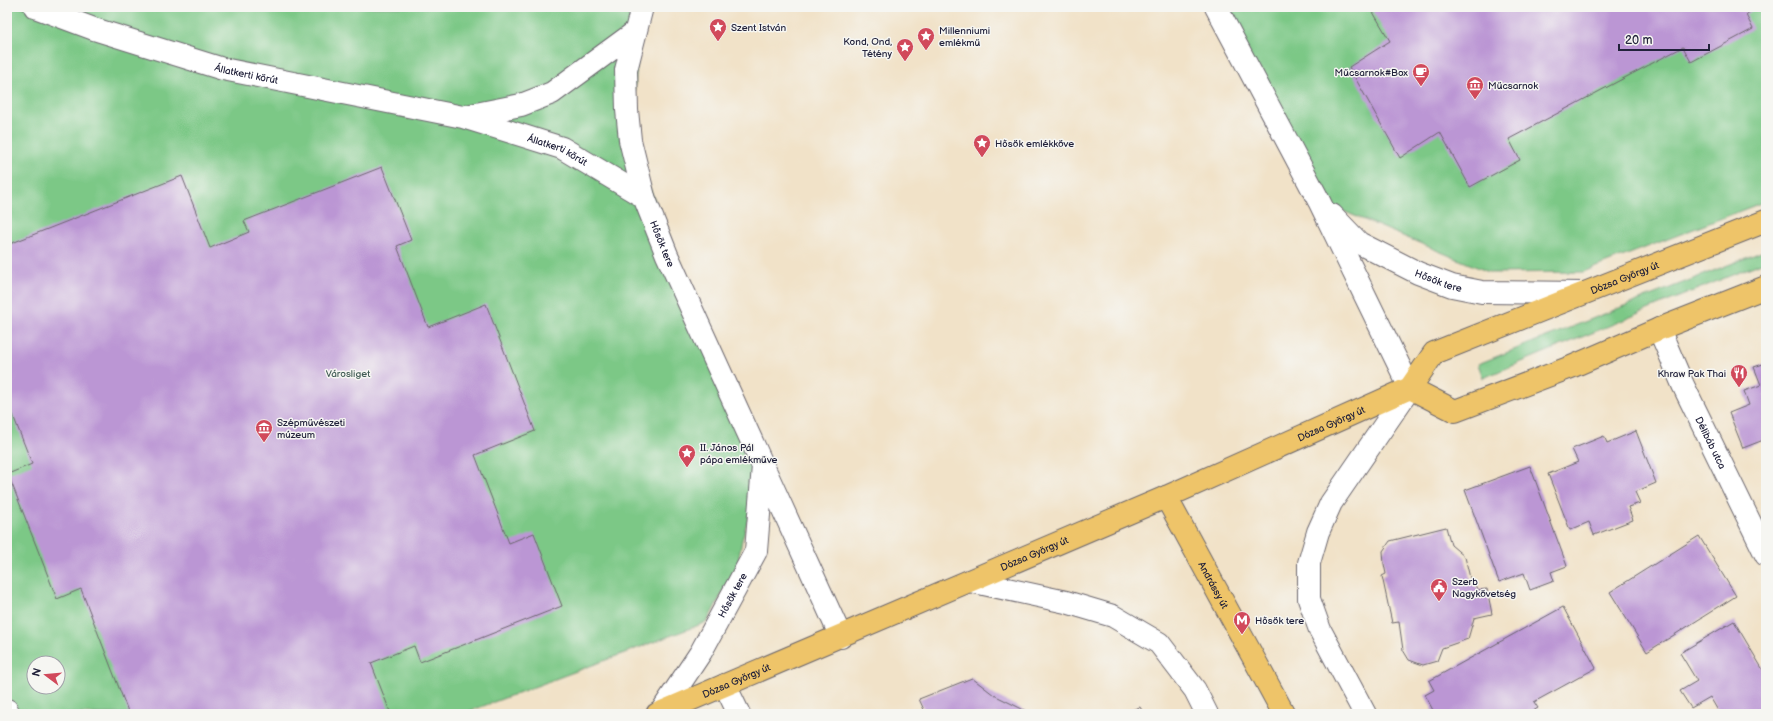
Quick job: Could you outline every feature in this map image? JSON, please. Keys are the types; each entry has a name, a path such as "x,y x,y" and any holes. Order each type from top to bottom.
{"main road":[{"name":"Dózsa György út","path":"659,713 841,637 1166,497 1410,388 1434,353 1766,221"},
{"path":"1410,388 1455,411 1571,367 1659,329 1766,287"},
{"name":"Andrássy út","path":"1166,497 1284,714"}],"street":[{"name":"Állatkerti körút","path":"36,7 94,28 223,69 463,117 562,148 644,197"},
{"name":"Hősök tere","path":"642,7 626,70 627,110 630,140 644,197 667,255 841,637"},
{"name":"Hősök tere","path":"1217,8 1318,201 1410,388"},
{"name":"Állatkerti körút","path":"463,117 521,105 552,94 635,32"},
{"name":"Hősök tere","path":"1318,201 1360,242 1418,273 1452,286 1482,292 1583,293"},
{"name":"Délibáb utca","path":"1659,329 1684,385 1766,555"},
{"path":"1365,714 1320,630 1309,599 1309,563 1318,532 1331,504 1410,388"},
{"name":"Hősök tere","path":"659,713 701,652 756,552 763,465"},
{"path":"970,581 1066,602 1112,616 1159,643 1194,690 1207,714"},
{"path":"725,685 739,714"},
{"path":"7,710 9,714"}],"green space":[{"name":"Városliget","path":"7,7 642,7 630,140 763,465 742,540 738,563 707,622 462,714 7,714"},
{"path":"1216,7 1766,7 1766,201 1583,272 1491,273 1319,201"},
{"path":"1766,250 1766,261 1483,378 1478,364"}],"building":[{"name":"Műcsarnok","path":"1370,7 1755,7 1746,15 1753,29 1691,62 1683,47 1509,139 1520,160 1470,187 1440,132 1400,158 1349,67 1390,41"},
{"name":"Szépművészeti múzeum","path":"382,167 411,240 397,246 428,327 486,304 535,431 475,455 509,543 534,533 562,606 420,662 414,646 371,663 391,714 129,714 81,589 57,599 8,474 32,464 7,400 7,245 182,176 210,248 249,232 244,221"},
{"path":"1766,363 1766,439 1743,448 1729,413 1749,405 1744,391 1761,385 1754,367"},
{"path":"1636,431 1656,483 1635,492 1640,503 1628,507 1633,520 1594,535 1589,522 1570,530 1548,474 1578,462 1572,449 1604,436 1607,443"},
{"path":"1530,466 1567,566 1551,572 1554,581 1530,590 1524,573 1499,582 1465,490"},
{"name":"Szerb Nagykövetség","path":"1446,527 1451,545 1465,557 1470,578 1478,590 1487,589 1492,614 1474,618 1468,639 1442,648 1437,661 1423,665 1409,660 1403,650 1399,622 1392,623 1382,576 1386,574 1383,551 1390,541"},
{"path":"1699,536 1736,596 1647,652 1610,592"},
{"path":"1563,607 1596,668 1534,702 1538,708 1528,714 1435,714 1425,695 1434,690 1429,681"},
{"path":"1734,621 1766,675 1766,714 1720,714 1710,697 1691,708 1680,691 1697,681 1680,653"},
{"path":"972,678 994,695 1026,711 1039,714 926,714 919,699"},
{"path":"1140,707 1144,714 1121,714"}],"place":[{"name":"Szent István","path":"718,42"},
{"name":"Millenniumi emlékmű","path":"926,51"},
{"name":"Kond, Ond, Tétény","path":"905,62"},
{"name":"Műcsarnok#Box","path":"1421,87"},
{"name":"Műcsarnok","path":"1475,100"},
{"name":"Hősök emlékköve","path":"982,158"},
{"name":"Khraw Pak Thai","path":"1739,388"},
{"name":"Szépművészeti múzeum","path":"264,443"},
{"name":"II. János Pál pápa emlékműve","path":"687,468"},
{"name":"Szerb Nagykövetség","path":"1439,602"},
{"name":"Hősök tere","path":"1242,635"}]}
